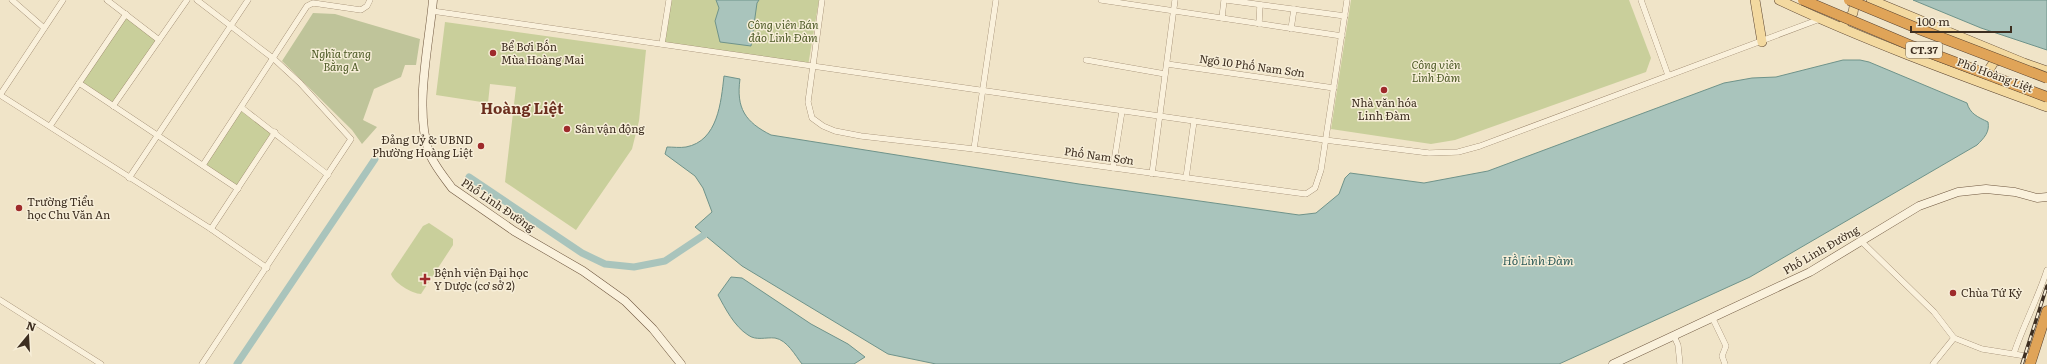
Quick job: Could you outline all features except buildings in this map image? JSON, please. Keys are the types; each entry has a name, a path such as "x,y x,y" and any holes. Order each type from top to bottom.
{"highway":[{"name":"CT.37","path":"1803,0 1912,46 2047,97"},
{"name":"CT.37","path":"1849,0 1919,29 2047,78"},
{"path":"2031,360 2047,311"}],"main road":[{"path":"1755,0 1762,42"},
{"name":"Phố Hoàng Liệt","path":"1781,0 1820,19 2047,107"},
{"path":"1835,25 1845,23 1850,18 1855,8 1855,0"},
{"name":"Phố Hoàng Liệt","path":"1871,0 2010,58 2047,71"},
{"path":"1998,89 1991,82 1990,68 1999,59 2010,58"}],"street":[{"path":"12,0 44,28"},
{"path":"63,0 0,95 211,229 267,268"},
{"path":"107,0 159,40"},
{"path":"113,106 187,0"},
{"path":"197,0 274,59 300,82 350,138 328,175 202,364"},
{"path":"129,178 248,0"},
{"path":"203,165 242,108 307,6 313,3 361,10 367,6 370,0"},
{"name":"Phố Linh Đường","path":"433,0 424,81 424,135 429,153 445,178 452,188 514,231 584,271 625,302 653,330 681,364"},
{"path":"662,44 669,0"},
{"name":"Phố Nam Sơn","path":"822,0 808,102 812,118 823,126 836,131 861,136 974,149 1306,194 1315,188 1321,170 1347,0"},
{"path":"974,149 996,0"},
{"path":"1100,0 1342,36"},
{"path":"1152,174 1175,0"},
{"path":"1222,18 1225,0 1345,16"},
{"path":"1641,0 1668,75"},
{"path":"1258,24 1260,5"},
{"path":"1291,29 1294,10"},
{"path":"432,11 1194,122 1429,153 1458,152 1513,134 1820,19"},
{"path":"50,126 126,14"},
{"path":"1086,60 1165,74"},
{"name":"Ngõ 10 Phố Nam Sơn","path":"1167,64 1334,88"},
{"path":"79,83 238,189"},
{"path":"242,108 275,132 328,175"},
{"path":"1113,168 1122,111"},
{"path":"1186,178 1194,122"},
{"path":"211,229 275,132"},
{"name":"Phố Linh Đường","path":"1612,364 1810,272 1919,206 1958,192 1986,189 2015,192 2037,198 2047,197"},
{"path":"1861,241 1934,312 1954,338 1982,349 2014,353 2031,360"},
{"path":"2014,353 2025,322 2039,295 2047,270"},
{"path":"0,302 101,364"},
{"path":"1713,318 1726,346 1722,356 1725,364"},
{"path":"1674,336 1678,345 1680,364"},
{"path":"1933,364 1954,338"}],"green space":[{"name":"Công viên Bán đảo Linh Đàm","path":"669,0 819,0 808,66 662,44"},
{"name":"Công viên Linh Đàm","path":"1351,0 1629,0 1651,58 1646,72 1455,140 1431,144 1331,129"},
{"name":"Nghĩa trang Bằng A","path":"313,13 335,14 420,39 416,65 405,65 401,77 374,89 363,120 377,127 362,144 352,130 282,61"},
{"path":"126,14 159,40 113,106 79,83"},
{"path":"445,22 646,50 639,121 632,149 576,230 505,182 516,87 490,84 488,103 436,95"},
{"path":"242,108 275,132 238,189 203,165"},
{"path":"429,223 453,239 453,245 421,294 403,287 392,277 391,274 423,226"}],"water":[{"path":"716,0 759,0 757,3 751,46 720,42 715,21 719,8"},
{"path":"1913,0 2047,0 2047,50 1981,28"},
{"name":"Hồ Linh Đàm","path":"1843,60 1860,60 1869,62 1967,103 1972,113 1988,122 1986,135 1977,145 1750,277 1559,364 936,364 888,354 742,266 695,227 712,212 703,188 695,176 665,154 667,147 686,147 697,143 705,137 716,119 724,76 740,79 740,98 744,113 755,125 771,135 1079,184 1299,215 1316,213 1339,194 1345,178 1350,173 1424,183 1488,171 1724,83 1752,78 1776,77"},
{"path":"731,277 742,278 811,324 848,344 865,357 854,364 802,364 790,348 779,339 751,337 734,322 718,295"}],"waterway":[{"path":"237,364 375,159"},
{"path":"469,177 582,253 605,264 634,267 665,261 704,235"}],"railway":[{"path":"2022,364 2047,286"}],"place":[{"name":"Bể Bơi Bốn Mùa Hoàng Mai","path":"493,53"},
{"name":"Nhà văn hóa Linh Đàm","path":"1384,90"},
{"name":"Sân vận động","path":"567,129"},
{"name":"Đảng Uỷ & UBND Phường Hoàng Liệt","path":"481,146"},
{"name":"Trường Tiểu học Chu Văn An","path":"19,208"},
{"name":"Bệnh viện Đại học Y Dược (cơ sở 2)","path":"425,279"},
{"name":"Chùa Tứ Kỳ","path":"1953,293"}],"district":[{"name":"Hoàng Liệt","path":"522,109"}]}
